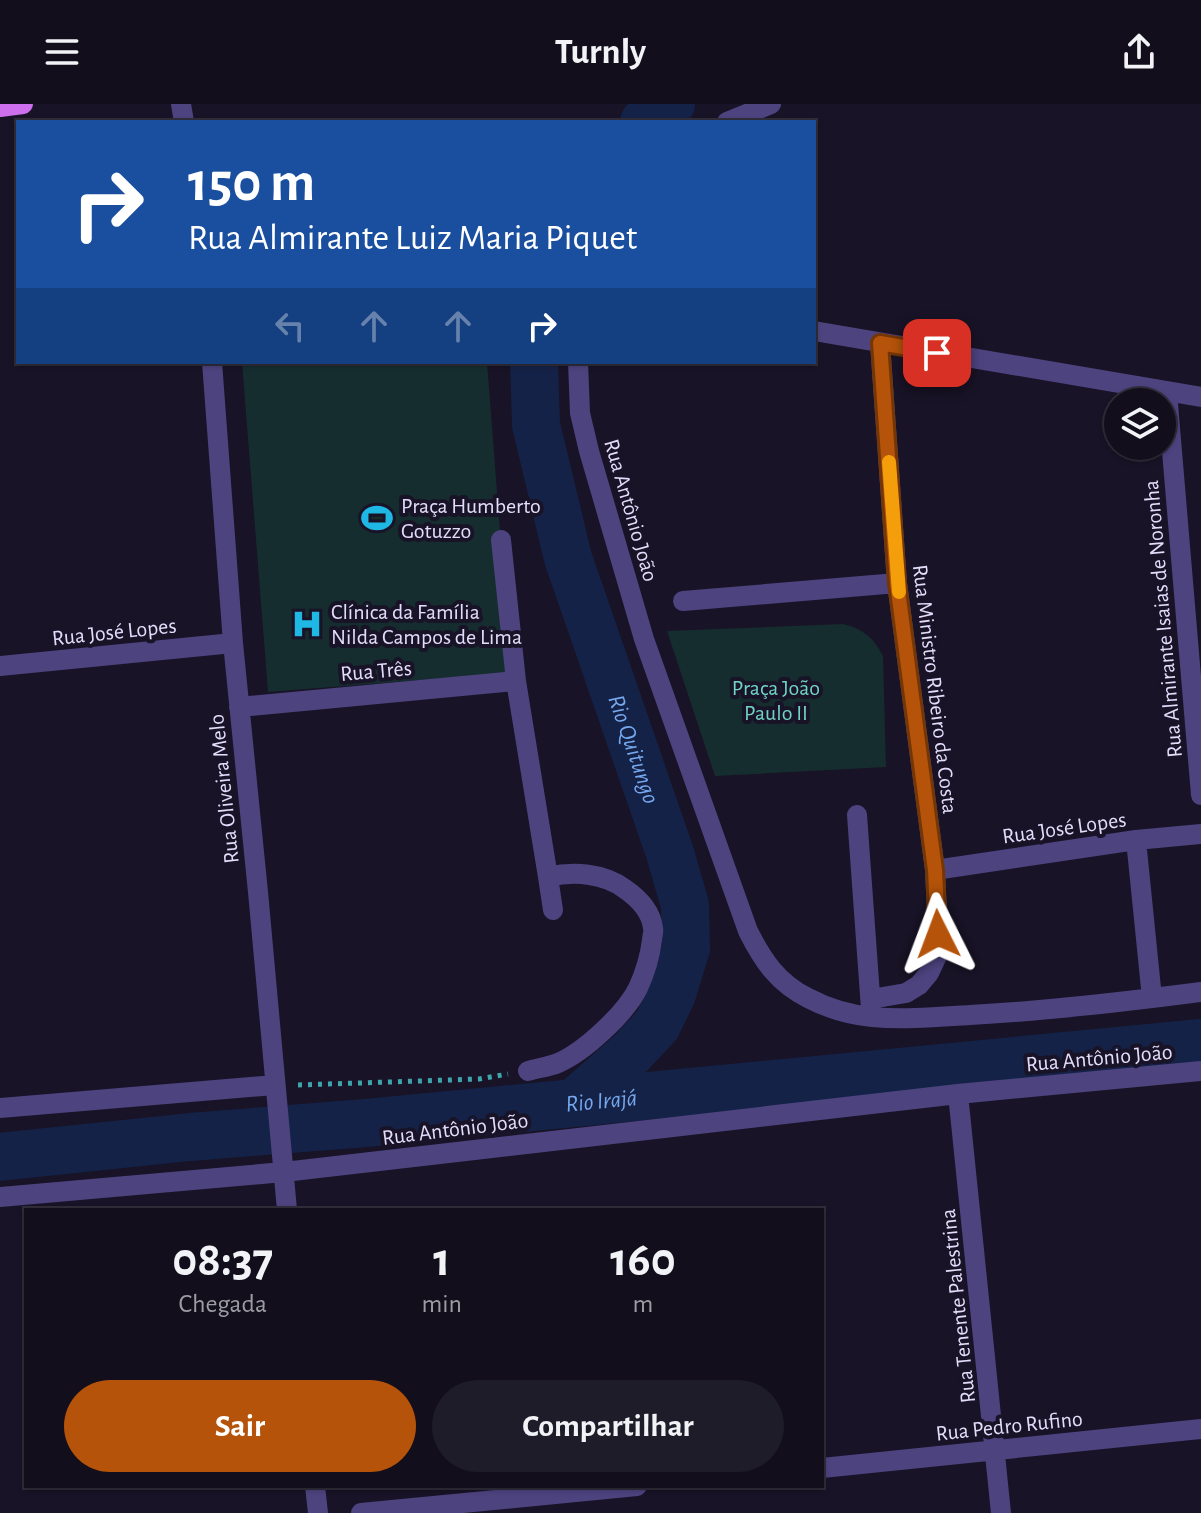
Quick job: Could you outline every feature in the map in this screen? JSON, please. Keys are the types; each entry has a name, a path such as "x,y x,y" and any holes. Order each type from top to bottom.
{"main road":[{"path":"0,107 23,104"}],"street":[{"path":"732,120 771,104"},
{"path":"816,331 1144,388"},
{"name":"Rua Ministro Ribeiro da Costa","path":"871,1008 919,985 938,954 935,870 897,583 880,343"},
{"name":"Rua Oliveira Melo","path":"212,364 233,643 287,1208"},
{"name":"Rua Antônio João","path":"578,364 580,413 589,451 640,625 748,931 761,958 780,980 807,998 836,1010 871,1008 929,1017 1018,1012 1201,992"},
{"path":"1176,393 1201,397"},
{"name":"Rua Almirante Isaias de Noronha","path":"1173,460 1201,795"},
{"path":"501,540 516,681 553,910"},
{"path":"683,601 897,583"},
{"name":"Rua José Lopes","path":"0,666 233,643"},
{"name":"Rua Três","path":"239,707 516,681"},
{"path":"857,815 871,1008"},
{"name":"Rua José Lopes","path":"935,870 1136,840 1201,834"},
{"path":"1136,840 1152,998"},
{"path":"528,1071 559,1062 587,1045 611,1023 637,990 651,951 653,928 646,910 621,885 591,875 548,877"},
{"name":"Rua Antônio João","path":"0,1197 958,1094 1201,1071"},
{"name":"Rua Tenente Palestrina","path":"958,1094 1001,1513"},
{"path":"0,1108 276,1095"},
{"name":"Rua Pedro Rufino","path":"824,1468 1201,1429"},
{"path":"315,1488 318,1513"},
{"path":"361,1513 617,1488"}],"path":[{"name":"Rua Antônio João","path":"276,1095 479,1079 528,1071"}],"green space":[{"name":"Praça Humberto Gotuzzo","path":"242,364 487,364 511,673 268,692"},
{"name":"Praça João Paulo II","path":"843,624 867,635 883,656 886,767 715,776 667,631"}],"waterway":[{"name":"Rio Quitungo","path":"647,120 671,104"},
{"name":"Rio Quitungo","path":"534,364 536,425 568,558 670,853 685,905 686,948 672,994 657,1025 632,1052 574,1103"},
{"name":"Rio Irajá","path":"0,1157 1201,1043"}],"slow traffic":[{"path":"889,462 899,592"}],"place":[{"name":"Praça Humberto Gotuzzo","path":"377,518"},
{"name":"Clínica da Família Nilda Campos de Lima","path":"307,624"}],"route":[{"path":"937,353 880,343 897,583 935,870 938,934"}]}
